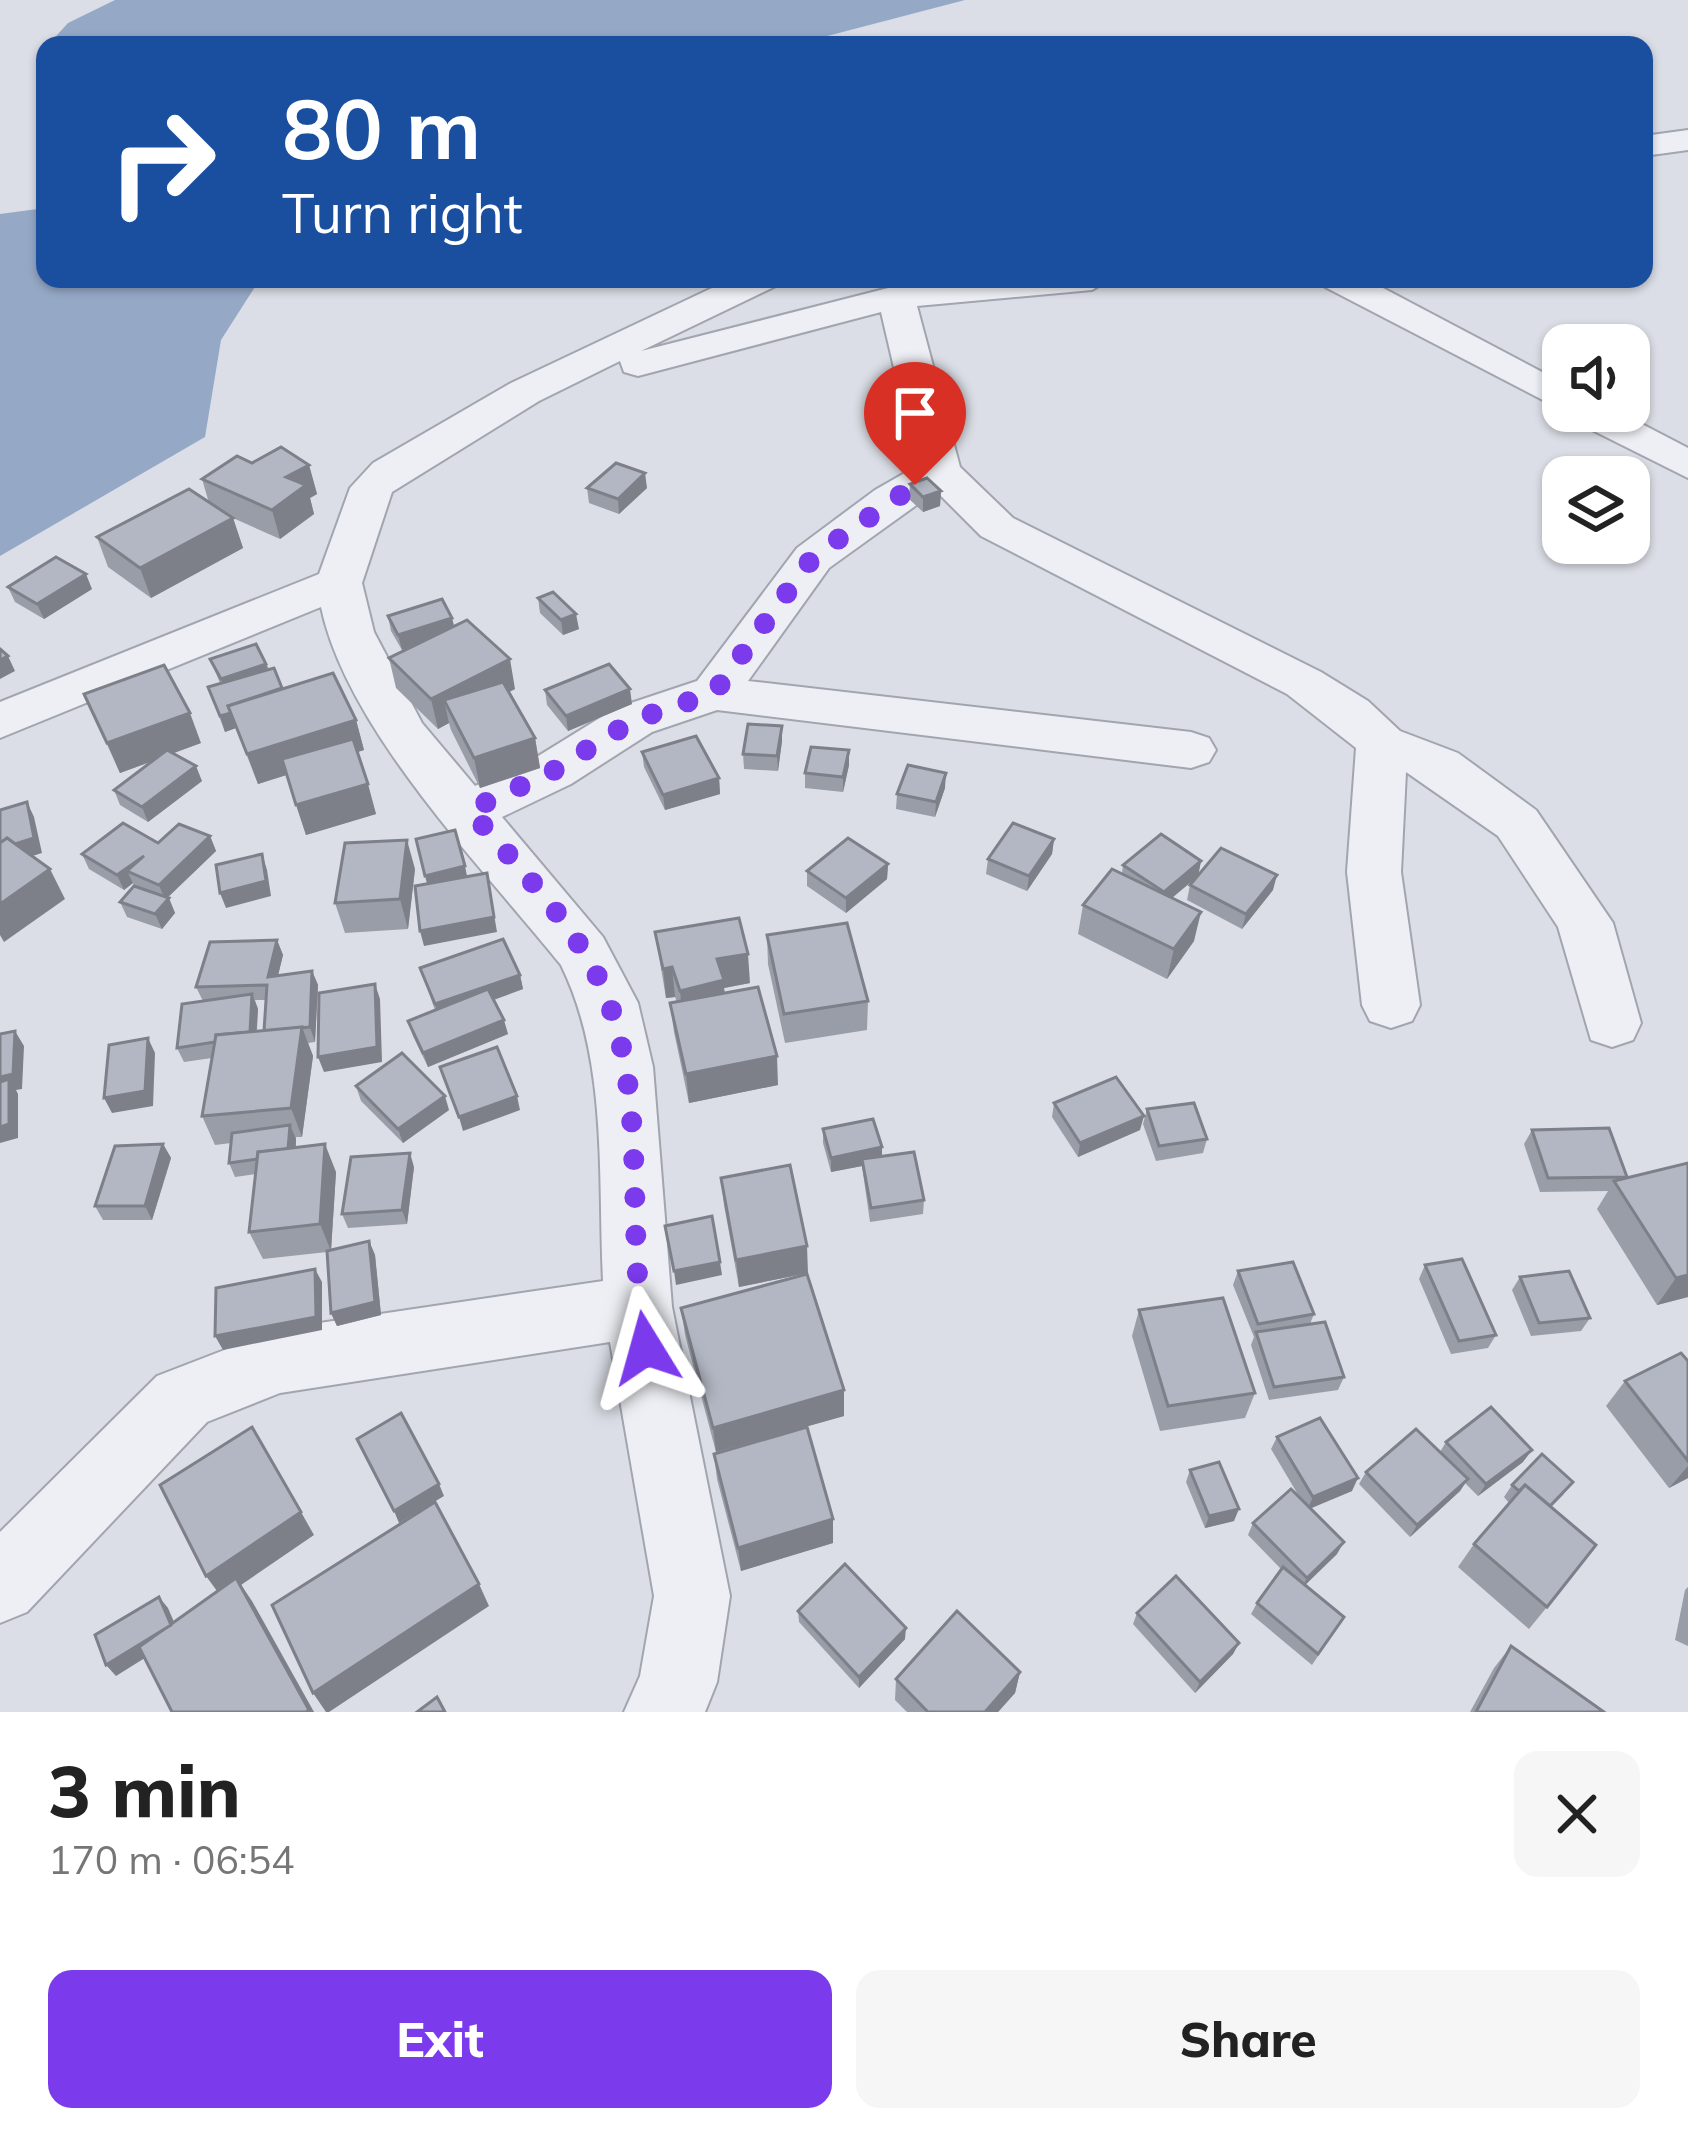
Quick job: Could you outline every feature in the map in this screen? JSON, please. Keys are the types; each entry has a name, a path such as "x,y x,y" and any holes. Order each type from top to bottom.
{"street":[{"path":"1653,145 1688,140"},
{"path":"664,1712 678,1682 692,1596 638,1307 626,1091 609,1003 583,952 402,732 350,632 339,583 371,488 411,456 525,392 742,288"},
{"path":"525,392 896,297 994,288"},
{"path":"1355,288 1542,388"},
{"path":"896,297 940,471 997,527 1304,683 1350,713 1382,743 1440,766 1516,823 1586,923 1612,1023"},
{"path":"1626,432 1688,465"},
{"path":"714,693 813,557 890,499 940,471"},
{"path":"0,721 339,583"},
{"path":"470,810 553,771 634,720 714,693 1191,750"},
{"path":"1382,743 1374,872 1390,1005"},
{"path":"0,1585 182,1399 278,1361 638,1307"}],"water":[{"path":"115,0 965,0 827,36 56,36 68,23"},
{"path":"36,209 36,288 254,288 221,340 205,437 0,556 0,214"}],"building":[{"path":"281,447 309,465 286,477 306,485 272,510 202,479 237,456 252,463"},
{"path":"616,463 645,473 618,499 587,488"},
{"path":"927,478 941,491 923,497 910,484"},
{"path":"189,489 233,518 140,568 97,537"},
{"path":"56,557 86,574 37,604 8,587"},
{"path":"553,592 576,614 561,620 538,598"},
{"path":"442,599 452,618 398,635 388,616"},
{"path":"467,620 510,659 431,699 389,658"},
{"path":"256,644 266,664 221,679 210,659"},
{"path":"609,664 630,689 566,716 545,690"},
{"path":"164,665 190,713 107,743 84,694"},
{"path":"274,668 282,688 228,706 231,713 220,716 208,687"},
{"path":"333,673 356,720 247,754 228,706"},
{"path":"503,682 535,738 474,758 444,700"},
{"path":"748,724 782,726 777,756 743,754"},
{"path":"696,736 719,778 663,795 642,752"},
{"path":"353,739 368,784 296,805 282,759"},
{"path":"811,747 849,750 843,777 805,773"},
{"path":"167,750 196,766 142,807 114,790"},
{"path":"908,765 946,773 936,802 897,794"},
{"path":"27,802 34,838 15,844 7,838 0,843 0,810"},
{"path":"123,823 158,843 179,824 210,836 159,885 127,871 144,856 117,875 82,854"},
{"path":"1013,823 1054,839 1029,876 988,859"},
{"path":"455,830 465,866 425,876 416,839"},
{"path":"1161,834 1201,861 1164,892 1123,865"},
{"path":"7,838 50,869 0,904 0,843"},
{"path":"848,838 888,864 846,898 807,871"},
{"path":"407,840 400,899 335,903 345,843"},
{"path":"1221,848 1277,875 1246,914 1190,885"},
{"path":"262,854 266,881 220,893 216,865"},
{"path":"1112,869 1201,912 1174,949 1083,905"},
{"path":"487,873 494,917 420,931 415,886"},
{"path":"134,886 169,898 155,914 120,902"},
{"path":"739,918 748,954 717,959 724,980 680,991 672,967 663,969 655,932"},
{"path":"847,923 868,1001 784,1014 767,935"},
{"path":"503,939 520,975 435,1004 420,968"},
{"path":"277,940 268,977 312,971 310,1027 264,1031 267,985 196,987 210,942"},
{"path":"375,984 377,1047 318,1057 319,993"},
{"path":"758,987 777,1056 686,1074 670,1003"},
{"path":"488,989 504,1020 423,1053 408,1021"},
{"path":"252,994 250,1032 216,1035 215,1042 177,1048 182,1004"},
{"path":"302,1027 291,1108 202,1116 216,1035"},
{"path":"15,1031 13,1074 0,1077 0,1034"},
{"path":"148,1038 145,1091 104,1098 109,1045"},
{"path":"497,1047 517,1096 459,1117 440,1067"},
{"path":"402,1053 445,1096 398,1129 356,1086"},
{"path":"1116,1077 1144,1116 1080,1143 1054,1103"},
{"path":"9,1079 9,1124 0,1127 0,1082"},
{"path":"1194,1103 1207,1139 1159,1146 1147,1109"},
{"path":"873,1119 882,1147 831,1158 823,1129"},
{"path":"290,1125 288,1149 258,1152 257,1159 229,1163 232,1133"},
{"path":"1609,1128 1627,1177 1548,1178 1532,1130"},
{"path":"163,1144 145,1206 95,1206 115,1146"},
{"path":"325,1144 320,1224 249,1232 258,1152"},
{"path":"914,1152 924,1200 871,1208 862,1159"},
{"path":"410,1153 402,1210 342,1214 351,1157"},
{"path":"1688,1163 1688,1275 1676,1278 1614,1181"},
{"path":"790,1165 807,1246 736,1260 721,1178"},
{"path":"712,1216 720,1262 674,1271 665,1226"},
{"path":"369,1241 375,1302 331,1313 327,1251"},
{"path":"1462,1259 1496,1335 1459,1341 1425,1265"},
{"path":"1293,1262 1314,1314 1258,1324 1238,1271"},
{"path":"315,1269 316,1317 215,1336 216,1288"},
{"path":"1569,1271 1590,1318 1539,1323 1520,1277"},
{"path":"807,1274 844,1390 713,1428 681,1308"},
{"path":"1223,1298 1255,1393 1168,1406 1139,1310"},
{"path":"1325,1322 1344,1377 1274,1387 1256,1332"},
{"path":"1681,1353 1688,1361 1688,1461 1625,1381"},
{"path":"1491,1407 1532,1450 1486,1484 1446,1442"},
{"path":"401,1413 439,1484 394,1511 357,1439"},
{"path":"1320,1418 1358,1478 1313,1497 1277,1437"},
{"path":"252,1427 301,1512 206,1576 160,1485"},
{"path":"807,1427 833,1519 738,1548 714,1454"},
{"path":"1416,1429 1468,1479 1417,1525 1366,1472"},
{"path":"1542,1454 1573,1482 1550,1506 1525,1485 1519,1491 1512,1485"},
{"path":"1219,1462 1239,1509 1209,1516 1190,1470"},
{"path":"1525,1485 1596,1545 1547,1607 1474,1544"},
{"path":"1291,1489 1344,1542 1307,1578 1253,1523"},
{"path":"435,1502 479,1584 313,1693 272,1605"},
{"path":"845,1564 906,1628 859,1677 798,1611"},
{"path":"1283,1567 1344,1617 1318,1654 1257,1603"},
{"path":"1176,1576 1239,1643 1200,1682 1137,1613"},
{"path":"236,1578 306,1712 172,1712 139,1647"},
{"path":"159,1597 171,1625 106,1665 95,1635"},
{"path":"957,1611 1020,1672 985,1712 928,1712 896,1679"},
{"path":"1511,1646 1604,1712 1476,1712"},
{"path":"437,1697 445,1712 417,1712"}],"route":[{"path":"646,1348 638,1307 637,1211 623,1067 609,1003 583,952 470,810 553,771 634,720 714,693 813,557 915,485"}]}
